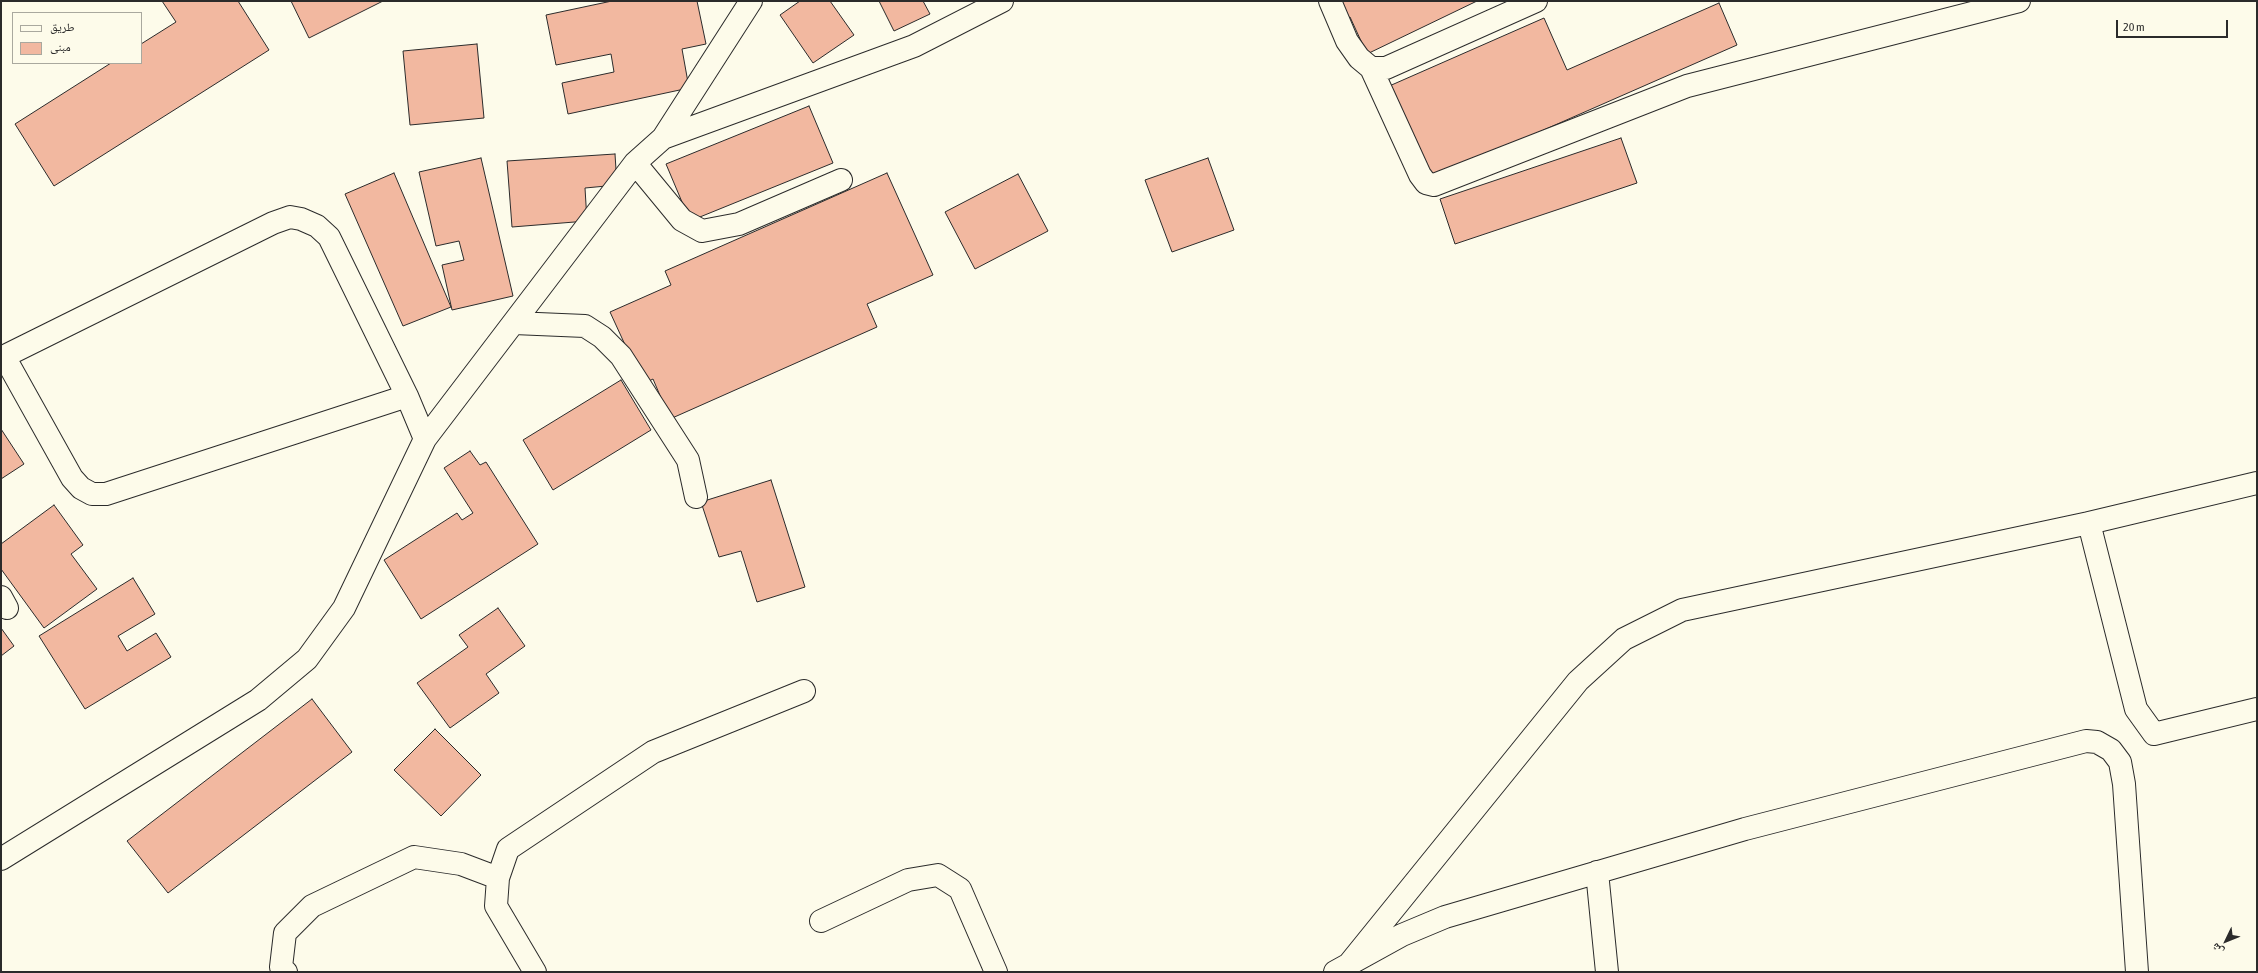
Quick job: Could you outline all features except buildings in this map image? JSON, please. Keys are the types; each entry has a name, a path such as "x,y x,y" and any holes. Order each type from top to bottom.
{"street":[{"path":"1,860 258,700 307,659 344,608 425,439 635,163 663,138 750,1"},
{"path":"663,138 914,46 1002,1"},
{"path":"1330,1 1346,41 1359,58 1371,68 1420,175 1426,183 1434,185 1687,86 2019,1"},
{"path":"1371,68 1386,68 1407,60 1536,1"},
{"path":"635,163 682,220 702,231 739,224 841,180"},
{"path":"407,396 106,494 92,494 81,488 72,478 2,357 273,223 290,218 317,226 329,238 407,396 425,439"},
{"path":"514,323 585,326 602,337 620,356 688,460 696,497"},
{"path":"1342,968 1578,682 1624,639 1682,610 2090,522 2257,483"},
{"path":"2090,522 2136,709 2154,734 2257,709"},
{"path":"535,972 496,906 498,878 508,849 653,752 804,691"},
{"path":"1342,968 1402,935 1445,917 1800,815 2086,741 2097,742 2111,750 2120,762 2124,784 2137,972"},
{"path":"286,972 281,967 285,933 312,906 414,857 461,864 498,878"},
{"path":"1598,872 1607,972"},
{"path":"821,921 908,880 938,875 960,889 996,972"}]}
